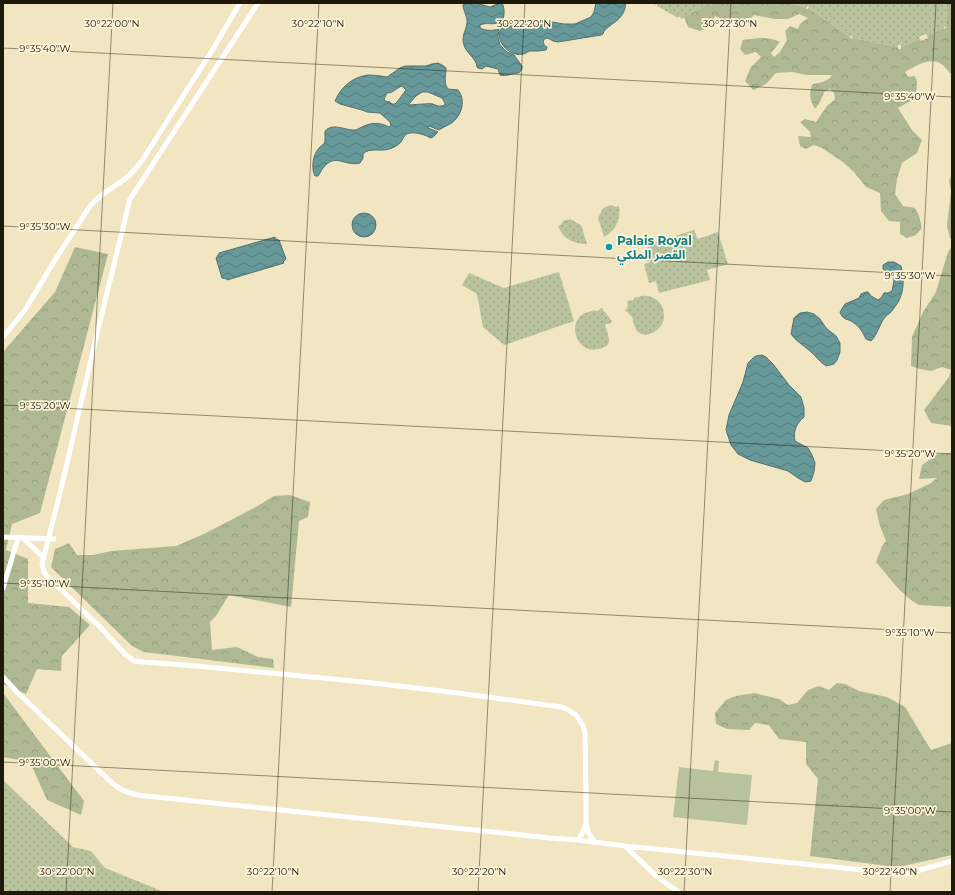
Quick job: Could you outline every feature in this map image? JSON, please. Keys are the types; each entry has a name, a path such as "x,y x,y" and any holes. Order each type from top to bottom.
{"street":[{"path":"3,336 28,305 90,206 103,193 134,171 143,159 213,49 240,3"},
{"path":"258,3 130,199 94,345 51,539 42,564 44,572 125,654 134,661 408,686 511,699 565,708 576,715 585,732 586,824 589,834 595,842"},
{"path":"3,537 51,539"},
{"path":"21,538 44,558"},
{"path":"3,588 21,538"},
{"path":"3,677 111,782 120,789 131,793 468,830 902,874 952,861"},
{"path":"578,840 586,824"},
{"path":"625,846 655,875 678,892"}],"green space":[{"path":"652,3 710,3 681,19 681,17 678,18"},
{"path":"710,3 711,5 713,3 787,3 806,7 806,9 808,8 851,39 898,47 898,49 901,49 901,47 920,39 921,41 928,38 927,36 944,28 945,29 947,3 952,3 952,73 950,73 940,63 934,61 913,67 905,72 908,77 915,76 917,82 916,98 898,108 912,130 922,140 917,153 902,163 897,179 895,194 903,206 915,208 922,228 916,235 907,238 900,234 900,222 889,221 881,211 880,193 866,187 854,172 843,162 822,148 814,145 806,149 800,146 798,136 811,137 810,132 800,122 805,119 816,122 827,106 835,99 834,93 830,89 824,92 815,109 810,96 811,87 813,84 824,82 832,76 807,75 792,72 776,73 766,84 753,90 745,81 751,67 761,57 756,52 745,55 740,49 743,40 767,38 780,42 771,53 774,57 780,52 787,40 785,31 790,26 798,29 800,24 808,18 799,14 788,19 774,19 754,15 746,23 731,23 715,16 711,26 700,31 688,27 684,17"},
{"path":"787,3 947,3 946,27 945,26 944,28 927,36 926,34 919,37 920,39 901,47 901,45 898,45 898,47 852,38 853,37 850,37 808,8 809,7"},
{"path":"952,173 952,240 950,238 947,226 951,191 949,181"},
{"path":"611,205 615,207 619,206 618,220 615,228 604,237 598,218 603,208"},
{"path":"570,219 581,225 587,244 573,242 560,231 558,226 561,225 563,221"},
{"path":"694,230 698,239 718,232 728,264 707,270 710,280 659,293 656,281 649,283 644,264 650,262 647,245"},
{"path":"952,246 952,426 931,423 924,410 949,377 951,370 942,367 931,371 911,366 912,337 923,312 936,292 948,252"},
{"path":"75,247 108,254 40,513 12,524 6,550 28,559 28,603 69,607 90,625 62,656 61,671 37,669 26,694 3,684 3,352 55,292"},
{"path":"559,272 574,321 504,345 483,327 477,294 462,285 469,273 504,288"},
{"path":"650,296 661,305 664,311 662,324 657,330 650,334 641,334 638,332 632,317 625,310 627,309 628,305 627,301 634,300 634,298"},
{"path":"601,308 612,321 610,323 611,324 605,325 609,337 608,344 603,348 595,350 586,348 578,341 575,326 579,317 583,314 595,310 598,311"},
{"path":"952,453 952,607 919,605 901,591 876,562 882,546 886,541 880,526 876,509 884,500 908,494 931,483 937,478 919,479 922,465 938,454"},
{"path":"290,495 310,502 308,517 299,521 291,607 229,595 216,616 210,622 212,650 237,647 258,657 273,659 274,668 144,652 132,646 51,567 55,549 69,543 77,555 93,555 111,551 176,546 206,533 274,496"},
{"path":"837,683 845,684 859,691 887,697 905,707 931,750 952,743 952,855 903,866 888,866 810,856 818,779 806,764 806,742 779,739 769,725 755,723 749,730 727,729 716,724 715,713 726,700 736,696 754,693 779,699 788,705 797,703 808,690 819,686 829,690"},
{"path":"3,693 84,801 81,815 47,800 30,762 3,757"},
{"path":"715,760 719,761 718,772 752,775 747,825 673,817 679,767 713,771"},
{"path":"3,780 73,847 91,851 105,868 164,892 3,892"}],"water":[{"path":"465,3 476,3 490,7 500,3 503,5 504,13 502,21 495,24 480,25 480,28 485,30 499,29 498,37 500,45 507,52 514,55 522,66 519,73 500,75 498,69 486,66 482,69 477,67 477,64 465,48 463,42 467,21 463,7"},
{"path":"596,3 626,3 621,17 608,27 601,35 558,42 548,38 544,39 543,41 547,47 546,50 529,51 523,54 510,52 501,42 499,36 501,29 506,23 538,25 552,22 575,24 591,17"},
{"path":"438,63 446,68 446,86 448,89 458,90 462,98 461,111 453,122 439,130 429,126 428,128 438,132 431,138 415,133 406,134 398,145 386,150 372,150 366,152 363,154 363,158 360,163 354,164 336,160 332,161 323,168 318,176 315,176 313,163 315,154 324,144 325,131 328,128 336,127 356,130 363,126 374,124 389,127 391,126 390,122 380,113 367,112 340,104 335,101 338,94 345,86 353,80 363,76 370,75 387,77 405,66 426,66","holes":["402,86 406,90 395,104 385,101 384,99 387,93","422,92 428,92 442,98 445,105 409,105 416,96"]},
{"path":"364,213 373,216 376,225 373,234 364,237 355,234 352,225 355,216"},
{"path":"275,237 275,239 279,240 286,259 283,262 284,263 227,280 222,278 216,258 219,253"},
{"path":"888,262 894,262 901,266 903,277 902,293 892,311 881,323 871,341 866,339 858,326 852,321 844,318 840,312 845,304 859,298 861,294 868,292 871,296 878,300 884,293 892,291 894,281 892,274 883,269 883,265"},
{"path":"807,312 814,314 820,319 826,328 836,336 840,343 840,352 834,364 826,366 791,334 794,318 800,313"},
{"path":"762,355 773,364 789,385 801,397 804,408 804,417 796,428 794,437 795,441 808,448 812,455 815,463 811,481 805,482 788,471 750,460 738,454 731,445 726,430 729,415 743,382 748,363 756,356"}],"place":[{"name":"Palais Royal القصر الملكي","path":"609,247"}]}
